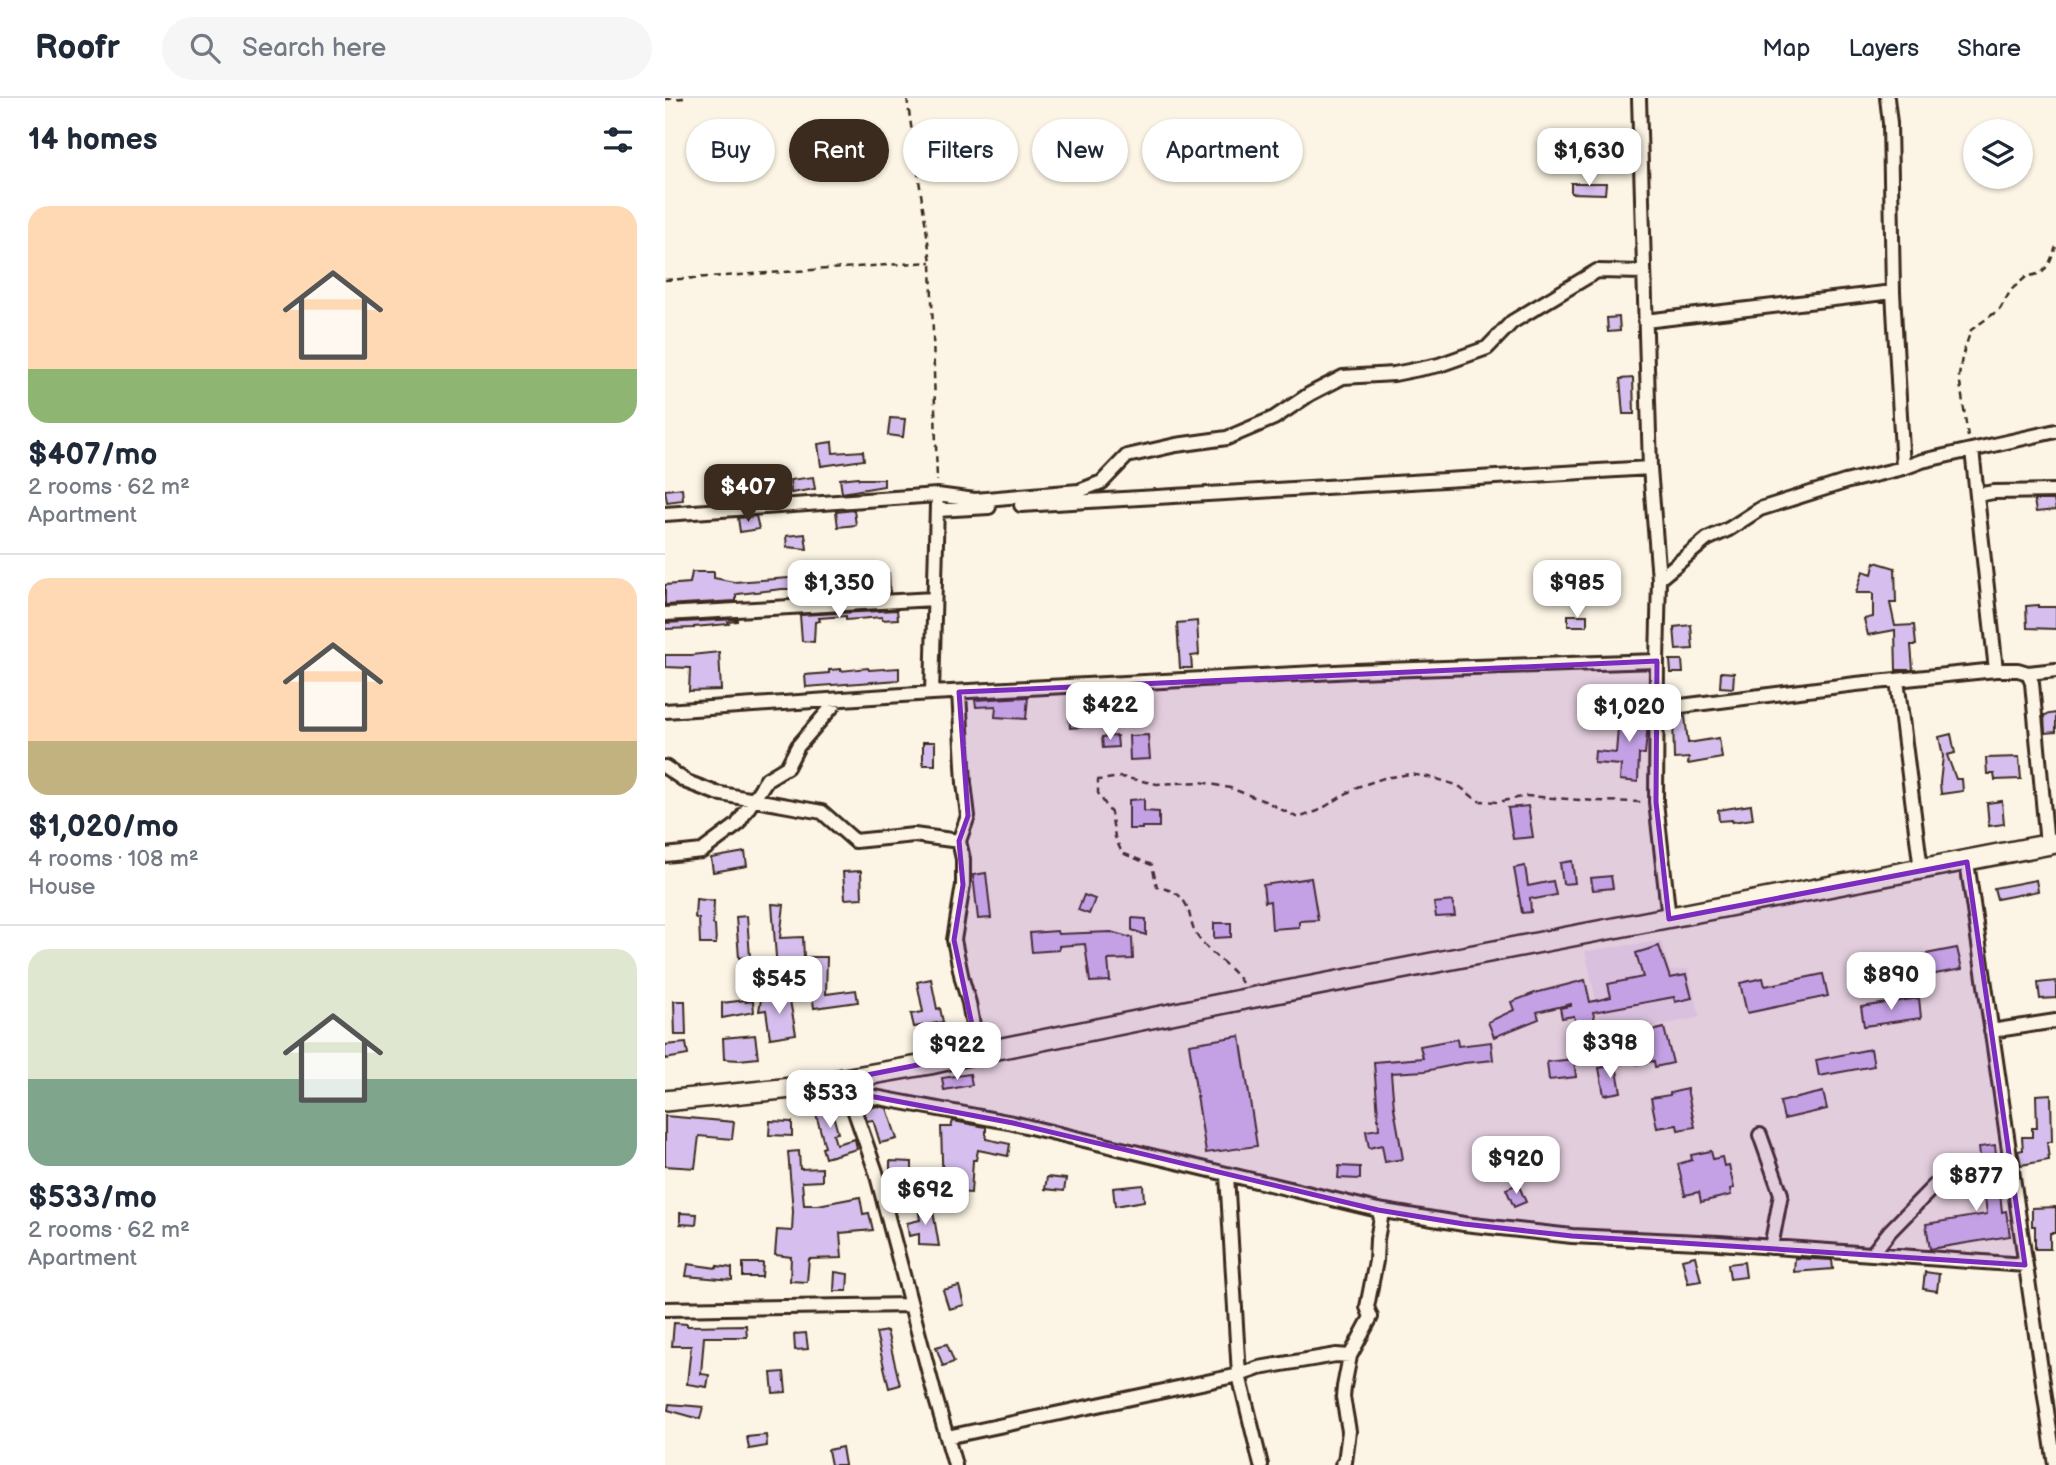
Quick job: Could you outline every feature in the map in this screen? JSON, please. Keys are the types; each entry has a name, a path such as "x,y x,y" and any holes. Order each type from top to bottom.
{"highway":[{"path":"665,1101 792,1088 848,1086 978,1053 1250,998 2052,844"}],"street":[{"path":"1639,98 1650,468 1659,579 1656,802 1669,919"},
{"path":"1887,98 1890,123 1893,292 1903,468"},
{"path":"665,514 937,495 975,500 1079,491 1102,482 1127,456 1176,445 1227,438 1274,418 1310,394 1343,377 1394,374 1439,365 1487,348 1512,322 1597,271 1644,272"},
{"path":"1645,321 1893,292"},
{"path":"1659,579 1707,539 1729,529 1760,509 1922,461 2056,431"},
{"path":"1972,450 1996,670"},
{"path":"937,510 1650,468"},
{"path":"1977,495 1994,492 2056,491"},
{"path":"932,693 937,495"},
{"path":"665,614 934,599"},
{"path":"665,711 932,693 1355,671 1657,661"},
{"path":"1657,709 1996,670 2028,673 2056,670"},
{"path":"2028,673 2032,682 2052,844"},
{"path":"1897,680 1921,870"},
{"path":"959,692 968,816 959,841 963,859 963,885 954,940 978,1053"},
{"path":"665,855 702,851 737,825 767,779 786,766 798,746 838,700"},
{"path":"665,767 687,782 716,793 822,812 855,841 914,835 959,841"},
{"path":"1967,862 2055,1465"},
{"path":"1991,1031 2056,1021"},
{"path":"848,1086 1378,1210 1464,1224 1572,1236 2025,1265"},
{"path":"848,1086 876,1172 955,1465"},
{"path":"1760,1135 1781,1194 1771,1247"},
{"path":"1227,1175 1239,1375 1261,1465"},
{"path":"1872,1254 1890,1231 1934,1186"},
{"path":"1342,1465 1349,1441 1343,1398 1350,1356 1371,1317 1367,1307 1381,1218 1378,1210"},
{"path":"665,1310 911,1305"},
{"path":"947,1437 1239,1375 1259,1368 1336,1355 1350,1356"}],"path":[{"path":"665,99 685,98"},
{"path":"908,98 931,262 937,495"},
{"path":"1972,450 1959,376 1971,330 2000,309 2011,290 2026,277 2042,273 2056,247"},
{"path":"665,280 931,262"},
{"path":"1250,998 1238,977 1196,934 1185,903 1173,890 1157,887 1152,865 1122,853 1115,837 1111,813 1098,793 1098,780 1121,777 1157,785 1201,782 1230,788 1298,818 1318,811 1357,787 1384,778 1410,774 1459,786 1478,801 1499,802 1526,796 1656,802"}],"highlighted area":[{"path":"1657,661 1656,802 1669,919 1967,862 2025,1265 1572,1236 1464,1224 1378,1210 1013,1123 848,1092 847,1079 978,1053 954,940 963,885 959,841 968,816 959,692"}],"shaded area":[{"path":"1661,941 1670,971 1688,969 1700,1017 1604,1037 1585,951"}],"building":[{"path":"1571,183 1606,183 1605,194 1571,193"},
{"path":"1619,317 1620,331 1608,332 1607,318"},
{"path":"1633,378 1634,414 1623,414 1620,379"},
{"path":"890,418 905,419 903,437 888,435"},
{"path":"832,442 833,453 863,451 864,460 821,466 818,444"},
{"path":"813,477 815,489 791,493 790,480"},
{"path":"840,479 884,479 884,486 842,493"},
{"path":"682,488 683,500 667,502 665,490"},
{"path":"2034,500 2054,500 2056,510 2036,512"},
{"path":"854,510 856,525 838,527 836,512"},
{"path":"756,516 759,529 740,532 738,518"},
{"path":"805,534 807,549 787,547 786,536"},
{"path":"1875,562 1895,568 1896,603 1890,603 1895,626 1914,625 1916,645 1911,645 1913,670 1896,670 1895,630 1868,635 1864,619 1873,617 1873,593 1856,593 1863,571 1872,574"},
{"path":"692,572 714,572 714,578 734,582 845,574 847,595 799,598 799,589 782,589 738,594 736,601 665,605 665,585 690,583"},
{"path":"889,573 890,593 871,594 870,574"},
{"path":"2026,606 2056,607 2056,629 2027,628"},
{"path":"897,610 898,619 882,620 882,617 846,620 846,616 819,618 820,621 815,622 814,642 802,641 800,615"},
{"path":"1568,615 1587,615 1587,626 1568,626"},
{"path":"737,619 728,622 729,624 665,629 665,623"},
{"path":"1197,621 1199,655 1191,656 1192,668 1180,668 1177,623"},
{"path":"1691,625 1693,649 1676,650 1674,627"},
{"path":"719,652 721,690 689,691 690,668 665,667 665,655"},
{"path":"1670,660 1682,660 1683,673 1671,673"},
{"path":"899,668 899,680 806,687 805,675 829,673 829,670"},
{"path":"1721,672 1734,673 1733,688 1720,687"},
{"path":"1647,695 1645,754 1639,754 1638,782 1620,780 1621,765 1594,763 1595,751 1616,753 1618,728 1637,730 1634,696"},
{"path":"1028,697 1026,719 995,717 996,706 976,707 975,700"},
{"path":"1079,708 1081,727 1070,728 1069,709"},
{"path":"2056,713 2056,732 2045,733 2044,715"},
{"path":"1685,716 1688,743 1719,738 1722,758 1688,764 1689,758 1674,759 1673,717"},
{"path":"1951,734 1955,753 1947,755 1956,779 1962,779 1963,791 1941,794 1943,756 1939,737"},
{"path":"1148,735 1150,759 1130,760 1129,736"},
{"path":"1117,736 1118,747 1103,748 1102,737"},
{"path":"923,742 935,742 935,765 923,765"},
{"path":"2019,757 2021,779 1995,780 1994,774 1987,774 1986,758"},
{"path":"1144,799 1144,811 1159,812 1159,827 1129,829 1129,800"},
{"path":"2002,801 2004,824 1989,826 1987,803"},
{"path":"1751,805 1753,819 1719,821 1718,810"},
{"path":"1528,806 1533,837 1513,839 1508,808"},
{"path":"745,852 747,866 713,872 711,858"},
{"path":"1572,861 1575,883 1563,884 1560,863"},
{"path":"1525,866 1528,886 1553,881 1556,895 1530,898 1531,912 1522,913 1514,868"},
{"path":"861,871 862,898 845,899 843,872"},
{"path":"986,873 991,918 978,919 973,875"},
{"path":"1611,876 1613,888 1593,890 1591,878"},
{"path":"1311,878 1318,920 1299,921 1299,927 1272,929 1270,901 1265,902 1263,885"},
{"path":"2036,880 2038,891 1997,899 1994,888"},
{"path":"1084,895 1095,899 1089,914 1078,910"},
{"path":"696,899 714,901 713,925 716,944 700,944 699,918 695,918"},
{"path":"1453,901 1455,916 1436,917 1434,903"},
{"path":"772,904 784,905 780,938 803,937 804,957 827,957 826,994 856,990 858,1002 814,1008 811,987 793,987 791,969 777,970"},
{"path":"747,916 750,957 739,958 736,917"},
{"path":"1132,918 1146,919 1146,935 1132,930"},
{"path":"1214,923 1231,923 1231,937 1214,938"},
{"path":"1057,931 1058,934 1111,932 1132,938 1133,959 1108,960 1110,981 1090,982 1085,944 1032,952 1030,933"},
{"path":"1659,946 1670,978 1686,975 1692,998 1675,1002 1674,997 1593,1012 1601,1044 1582,1048 1574,1016 1562,1018 1560,1008 1571,1004 1537,1012 1539,1019 1494,1037 1488,1022 1514,1010 1511,1002 1585,980 1590,1002 1611,997 1608,984 1643,977 1636,953"},
{"path":"1957,948 1962,969 1909,979 1905,958"},
{"path":"1823,974 1828,996 1747,1013 1740,983 1763,978 1765,986"},
{"path":"931,979 937,1009 940,1008 943,1022 914,1027 911,1014 923,1012 917,982"},
{"path":"2056,981 2056,998 2040,999 2038,983"},
{"path":"789,995 796,1034 770,1038 766,1010 759,1011 761,999"},
{"path":"1919,998 1921,1018 1864,1026 1861,1007"},
{"path":"747,1000 746,1002 753,1001 754,1012 722,1018 722,1003"},
{"path":"674,1001 685,1001 686,1035 675,1035"},
{"path":"1664,1028 1673,1063 1655,1067 1654,1061 1637,1064 1631,1034"},
{"path":"755,1035 758,1058 724,1059 723,1038"},
{"path":"1240,1036 1257,1146 1206,1153 1189,1044"},
{"path":"1457,1039 1458,1046 1491,1042 1493,1060 1425,1071 1391,1073 1403,1159 1385,1162 1382,1145 1369,1148 1366,1131 1379,1129 1374,1062 1423,1058 1420,1046"},
{"path":"686,1043 688,1055 665,1059 665,1045"},
{"path":"1871,1049 1874,1066 1819,1076 1816,1060"},
{"path":"1574,1059 1576,1077 1549,1080 1547,1062"},
{"path":"1616,1065 1621,1092 1604,1095 1599,1068"},
{"path":"970,1074 972,1085 944,1090 942,1078"},
{"path":"1687,1089 1695,1127 1678,1130 1677,1125 1657,1128 1651,1098"},
{"path":"1823,1092 1827,1109 1784,1119 1780,1102"},
{"path":"2051,1094 2052,1142 2047,1142 2049,1160 2021,1165 2018,1151 2023,1150 2022,1137 2032,1137 2032,1128 2037,1128 2036,1095"},
{"path":"828,1097 838,1133 833,1134 836,1144 855,1139 857,1149 825,1158 822,1148 825,1147 812,1100"},
{"path":"877,1106 887,1108 897,1139 880,1143 873,1120 867,1121 863,1110"},
{"path":"665,1116 734,1122 732,1139 699,1136 695,1168 665,1166"},
{"path":"770,1121 792,1122 792,1136 769,1135"},
{"path":"953,1121 986,1127 986,1139 1010,1144 1008,1156 978,1150 976,1160 973,1160 971,1193 943,1191 941,1127 951,1127"},
{"path":"1995,1145 2002,1212 2006,1211 2010,1236 1930,1249 1926,1224 1987,1214 1979,1147"},
{"path":"799,1151 800,1169 822,1168 822,1181 802,1182 804,1205 860,1197 863,1214 869,1213 873,1230 840,1233 842,1258 809,1259 807,1282 790,1281 791,1257 775,1255 777,1230 792,1231 788,1152"},
{"path":"1711,1151 1713,1159 1722,1157 1724,1166 1729,1165 1734,1188 1730,1189 1731,1195 1701,1202 1699,1192 1685,1195 1678,1164 1692,1160 1691,1155"},
{"path":"890,1161 912,1162 912,1173 890,1173"},
{"path":"1339,1166 1360,1167 1360,1179 1338,1178"},
{"path":"1047,1177 1066,1179 1064,1191 1045,1189"},
{"path":"1518,1184 1526,1202 1514,1207 1506,1189"},
{"path":"1143,1185 1144,1201 1115,1206 1113,1188"},
{"path":"932,1205 939,1246 919,1245 919,1234 909,1236 907,1223 920,1220 918,1207"},
{"path":"2056,1207 2056,1233 2050,1233 2050,1249 2035,1249 2032,1208"},
{"path":"680,1213 697,1214 696,1225 680,1224"},
{"path":"1695,1256 1701,1281 1688,1283 1682,1259"},
{"path":"1795,1258 1832,1260 1833,1269 1794,1272"},
{"path":"1744,1262 1746,1277 1730,1279 1728,1264"},
{"path":"743,1263 763,1263 762,1277 743,1277"},
{"path":"688,1264 732,1268 732,1280 686,1276"},
{"path":"835,1272 848,1274 847,1291 834,1291"},
{"path":"1925,1272 1939,1274 1937,1291 1923,1289"},
{"path":"959,1286 964,1305 949,1309 943,1290"},
{"path":"674,1323 687,1326 746,1325 747,1337 704,1337 701,1374 709,1375 707,1387 687,1384 691,1346 672,1346"},
{"path":"887,1331 900,1385 889,1388 876,1333"},
{"path":"806,1333 808,1349 795,1350 794,1334"},
{"path":"947,1344 954,1362 943,1366 936,1347"},
{"path":"784,1372 786,1392 773,1393 771,1373"},
{"path":"669,1404 703,1407 700,1419 668,1410"},
{"path":"766,1435 767,1446 749,1449 747,1437"},
{"path":"842,1447 845,1465 831,1465 828,1450"}]}
